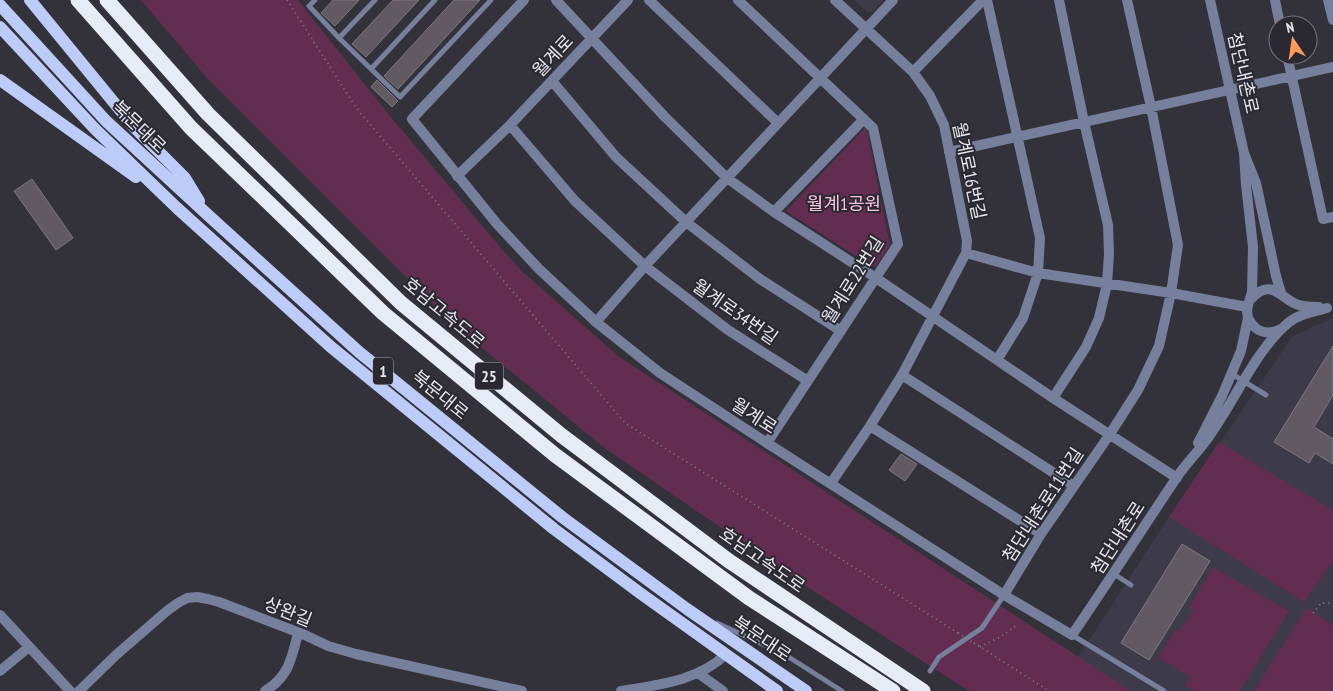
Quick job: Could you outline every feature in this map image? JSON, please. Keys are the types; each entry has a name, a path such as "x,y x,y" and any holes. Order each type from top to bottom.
{"highway":[{"name":"호남고속도로","path":"78,0 191,128 383,313 555,455 749,598 893,691"},
{"name":"호남고속도로","path":"106,0 208,114 401,303 561,435 729,561 924,691"}],"main road":[{"path":"30,0 134,127 185,178 208,216"},
{"name":"북문대로","path":"0,5 106,121 359,352 562,516 687,609 806,691"},
{"name":"북문대로","path":"0,27 95,129 178,208 338,354 554,528 640,593 777,691"},
{"path":"0,80 178,208"}],"street":[{"name":"월계로","path":"524,0 412,119 497,224 539,269 596,322 660,373 1004,595 1072,636"},
{"path":"556,0 665,117 727,178 774,212 876,278 1053,398 1177,478"},
{"name":"월계로","path":"457,176 510,125 628,0"},
{"path":"649,0 778,123"},
{"path":"738,0 821,78"},
{"name":"월계로16번길","path":"835,0 913,72 930,96 944,125 967,241 966,253"},
{"path":"596,322 645,266 893,0"},
{"path":"913,72 983,0"},
{"path":"987,0 1040,238 1038,272 1023,318 997,360"},
{"path":"1053,398 1086,347 1099,318 1107,284 1109,254 1108,225 1084,122 1059,0"},
{"name":"첨단내촌로11번길","path":"1004,595 1041,534 1138,390 1159,346 1170,293 1178,245 1127,0"},
{"name":"첨단내촌로","path":"1210,0 1244,154"},
{"path":"1275,0 1278,15"},
{"path":"1328,0 1333,20"},
{"path":"1289,65 1323,219 1333,217"},
{"path":"950,152 1333,66"},
{"name":"월계로22번길","path":"767,443 898,244 873,128 821,78"},
{"path":"552,81 616,157 686,222 760,279 841,331"},
{"path":"774,212 864,119"},
{"name":"월계로34번길","path":"510,125 575,201 645,266 728,330 808,381"},
{"path":"1190,459 1212,433 1263,352 1290,318 1289,304 1276,276 1256,183 1244,154"},
{"path":"1190,459 1232,374 1241,351 1248,318 1252,292 1253,248 1244,154"},
{"path":"831,483 902,375 966,253 1038,272 1107,284 1249,303"},
{"path":"1249,303 1255,294 1262,291 1275,290 1298,305 1330,307"},
{"path":"1248,318 1256,329 1268,333 1275,332 1295,317 1330,307"},
{"path":"902,375 1074,486"},
{"path":"870,426 1041,534"},
{"name":"첨단내촌로","path":"1072,636 1190,459"},
{"name":"상완길","path":"79,691 116,655 168,610 187,598 197,597 219,602 328,646 356,654 519,690"},
{"path":"0,614 70,691"},
{"path":"266,691 274,686 291,662 298,633"},
{"path":"0,671 29,647"},
{"path":"621,691 672,681 698,673 717,663 726,654"},
{"path":"698,673 723,691"}],"lane":[{"path":"315,0 309,6 400,97 491,0"},
{"path":"339,38 375,0"},
{"path":"371,69 435,0"},
{"path":"1232,374 1266,395"},
{"path":"1114,574 1131,585"},
{"path":"930,670 939,657 982,628 1004,595"},
{"path":"687,609 784,654 842,691"},
{"path":"1072,636 1164,691"}],"path":[{"path":"287,0 357,109 625,423 1049,691"},
{"path":"1313,613 1321,603 1333,603"},
{"path":"980,647 1002,636 1017,625"}],"shaded area":[{"path":"854,0 884,0 872,12 867,12"},
{"path":"1333,318 1333,691 1131,691 1078,657 1169,517 1292,337"}],"green space":[{"path":"141,0 298,0 390,116 501,248 523,272 618,356 1131,691 969,691 815,592 606,449 454,325 207,78"},
{"name":"월계1공원","path":"865,128 890,245 876,266 873,267 786,211"},
{"path":"1219,442 1333,510 1333,562 1304,602 1169,517"},
{"path":"1213,567 1289,611 1240,691 1194,691 1185,686 1190,677 1158,658 1176,629 1180,631 1193,610 1189,608"},
{"path":"1306,608 1333,625 1333,691 1254,691"}],"building":[{"path":"333,0 359,0 335,26 321,13"},
{"path":"393,0 419,0 366,57 352,44"},
{"path":"454,0 480,0 398,89 384,76"},
{"path":"377,80 398,101 392,107 371,87"},
{"path":"32,179 73,238 56,250 14,191"},
{"path":"1333,346 1333,395 1314,427 1333,439 1333,464 1315,453 1309,463 1274,442"},
{"path":"901,454 917,464 905,481 889,470"},
{"path":"1182,544 1210,561 1149,660 1121,643"}]}
